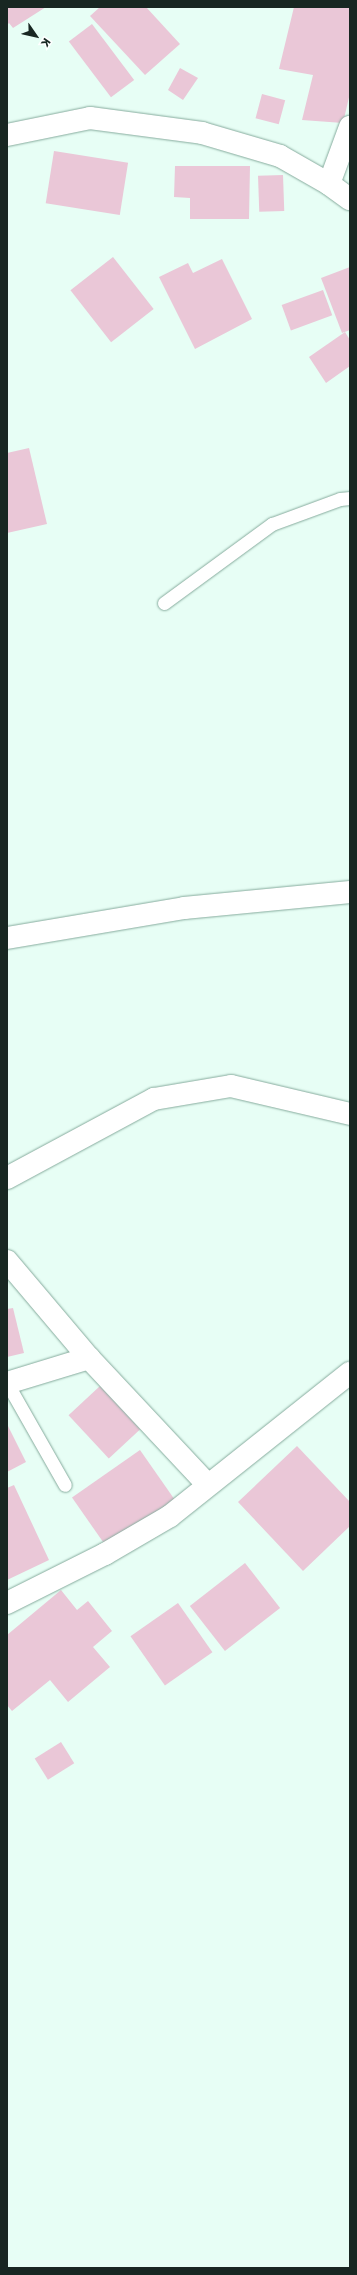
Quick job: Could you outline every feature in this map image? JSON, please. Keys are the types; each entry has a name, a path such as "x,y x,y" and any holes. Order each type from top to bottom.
{"street":[{"path":"7,135 90,118 202,133 280,156 329,184 350,199"},
{"path":"329,184 350,127"},
{"path":"7,938 184,908 350,892"},
{"path":"7,1178 154,1099 231,1086 350,1114"},
{"path":"7,1261 89,1358 208,1484"},
{"path":"7,1383 89,1358"},
{"path":"7,1603 105,1554 170,1516 208,1484 350,1373"}],"lane":[{"path":"164,603 272,524 340,499 350,498"},
{"path":"7,1383 65,1485"}],"building":[{"path":"7,7 46,7 13,28 9,23 7,25"},
{"path":"100,7 146,7 180,44 145,75 90,16"},
{"path":"294,7 350,7 350,93 343,123 302,120 313,75 279,69"},
{"path":"92,24 134,80 111,97 69,41"},
{"path":"180,68 198,78 183,100 168,90"},
{"path":"262,94 285,100 279,124 256,118"},
{"path":"54,151 128,163 120,215 46,203"},
{"path":"175,166 250,166 249,219 190,219 190,198 174,197"},
{"path":"283,175 284,211 259,212 258,176"},
{"path":"113,257 154,309 111,342 70,290"},
{"path":"222,259 252,319 195,349 159,277 188,263 193,273"},
{"path":"350,267 350,330 342,333 321,278"},
{"path":"323,290 332,315 291,330 282,305"},
{"path":"345,332 350,340 350,366 326,383 309,357"},
{"path":"29,448 47,524 7,533 7,453"},
{"path":"13,1308 24,1353 7,1357 7,1309"},
{"path":"100,1386 140,1429 109,1458 69,1415"},
{"path":"7,1424 26,1462 7,1472"},
{"path":"297,1446 350,1502 350,1526 303,1571 238,1502"},
{"path":"140,1450 174,1499 106,1547 72,1498"},
{"path":"14,1485 49,1560 7,1580 7,1488"},
{"path":"245,1563 280,1608 225,1651 190,1606"},
{"path":"61,1590 77,1610 88,1601 112,1631 93,1647 110,1667 68,1702 50,1680 12,1711 7,1705 7,1635"},
{"path":"178,1603 212,1652 165,1685 130,1636"},
{"path":"61,1742 74,1763 48,1780 35,1758"}]}
